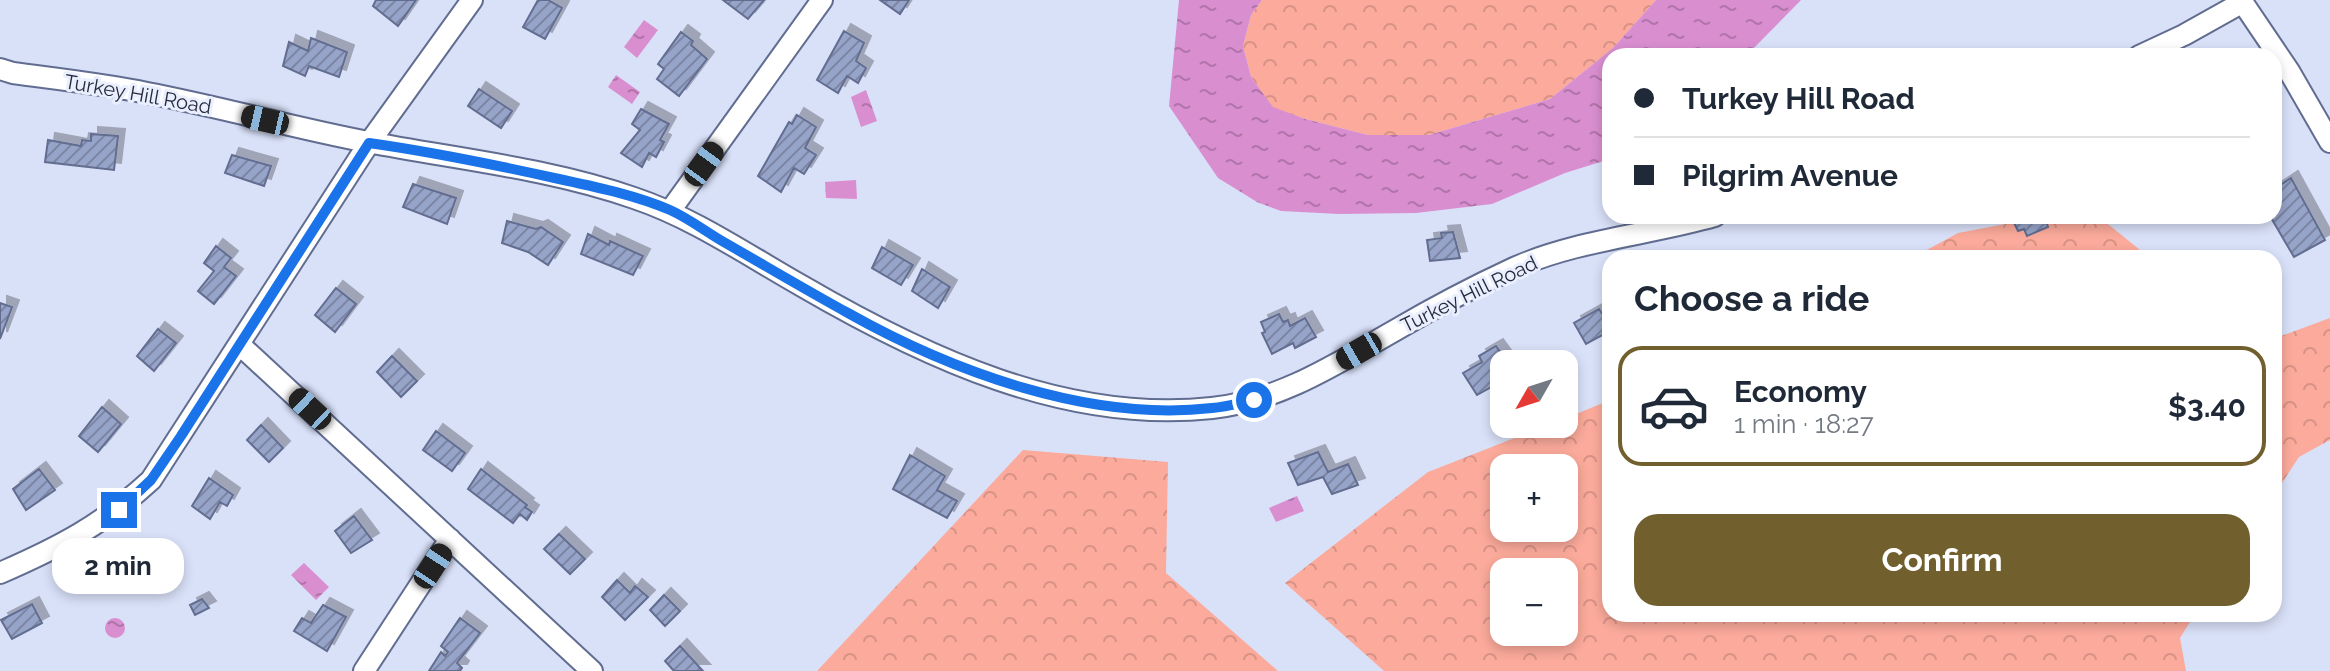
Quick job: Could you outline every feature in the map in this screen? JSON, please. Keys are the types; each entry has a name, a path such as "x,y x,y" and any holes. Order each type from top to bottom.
{"street":[{"path":"0,573 83,534 119,510 151,480 369,143 472,0"},
{"path":"670,211 822,0"},
{"path":"2156,48 2242,1 2274,48"},
{"path":"2282,61 2330,142"},
{"name":"Turkey Hill Road","path":"0,69 143,92 369,143 457,156 606,190 670,211 849,314 905,343 963,367 1024,387 1086,402 1171,410 1212,408 1254,400 1294,386 1442,303 1518,266 1557,252 1680,224"},
{"path":"240,345 592,671"},
{"path":"364,671 450,539"}],"green space":[{"path":"1262,0 1656,0 1613,48 1602,48 1602,57 1550,99 1429,135 1368,135 1273,108 1251,77 1243,46 1251,15"},
{"path":"2005,224 2108,224 2140,250 1927,250 1958,233"},
{"path":"2330,318 2330,440 2299,457 2282,483 2282,336"},
{"path":"1602,403 1602,622 2190,622 2180,638 2186,671 1384,671 1285,583 1428,472 1514,438 1578,438 1578,413"},
{"path":"1023,450 1168,462 1166,573 1278,671 817,671"}],"water":[{"path":"1179,0 1262,0 1251,15 1243,46 1251,77 1273,107 1305,119 1368,135 1429,135 1550,99 1602,57 1602,161 1565,173 1492,204 1416,213 1281,211 1257,202 1218,178 1169,106"},
{"path":"1656,0 1801,0 1754,48 1613,48"},
{"path":"644,20 658,30 637,58 624,47"},
{"path":"616,75 640,92 632,104 608,87"},
{"path":"866,90 877,121 861,127 851,97"},
{"path":"856,180 857,199 826,198 825,182"},
{"path":"1297,496 1304,511 1276,522 1269,508"},
{"path":"304,563 329,587 316,600 291,575"},
{"path":"115,618 122,621 125,628 122,635 115,638 108,635 105,628 108,621"}],"building":[{"path":"376,0 416,0 398,26 373,6"},
{"path":"538,0 548,0 562,8 545,39 523,27"},
{"path":"723,0 764,0 748,19"},
{"path":"880,0 909,0 900,14"},
{"path":"844,31 864,43 856,61 866,68 858,83 847,76 838,93 817,80"},
{"path":"681,32 693,41 691,45 707,59 679,96 657,79 664,69 658,64"},
{"path":"311,38 347,52 339,77 309,66 305,76 283,66 289,42 308,51"},
{"path":"479,89 512,111 501,128 468,106"},
{"path":"641,109 669,124 660,140 664,142 656,157 649,153 642,167 621,153 640,130 632,124"},
{"path":"797,115 816,127 805,148 816,155 804,174 794,168 781,192 758,176 789,122 792,124"},
{"path":"91,134 118,136 114,170 45,162 48,140 81,146 82,140 91,141"},
{"path":"232,155 271,166 264,186 225,173"},
{"path":"2291,178 2325,240 2294,257 2275,224 2282,224 2282,184"},
{"path":"413,184 456,198 447,224 403,207"},
{"path":"507,221 536,229 541,227 563,242 548,265 528,252 502,243"},
{"path":"2015,224 2047,224 2048,227 2027,236 2024,229 2018,231"},
{"path":"1453,232 1460,258 1430,261 1427,240 1442,238 1441,233"},
{"path":"588,234 609,245 610,241 643,256 633,275 581,254"},
{"path":"216,246 231,258 224,267 236,276 214,304 198,291 214,271 204,263"},
{"path":"882,247 913,265 901,285 872,268"},
{"path":"922,269 950,287 938,308 912,291"},
{"path":"336,288 356,304 335,332 315,315"},
{"path":"0,303 12,307 0,339"},
{"path":"1599,309 1602,314 1602,335 1586,344 1574,323"},
{"path":"1279,314 1283,322 1288,320 1290,326 1305,318 1316,337 1295,348 1293,343 1272,354 1262,333 1265,332 1261,322"},
{"path":"158,329 176,343 154,371 137,356"},
{"path":"1496,346 1499,350 1490,350 1490,388 1477,395 1463,373 1482,362 1479,356"},
{"path":"392,356 417,381 401,397 377,372"},
{"path":"102,407 121,424 98,452 79,436"},
{"path":"261,425 283,448 269,462 247,440"},
{"path":"436,431 465,453 452,471 423,450"},
{"path":"1318,452 1328,472 1348,464 1358,485 1332,494 1323,477 1298,485 1288,463"},
{"path":"910,455 945,476 937,490 957,501 947,518 893,489"},
{"path":"39,469 55,490 26,510 13,489"},
{"path":"481,469 527,505 525,507 532,512 527,520 520,514 513,523 468,489"},
{"path":"209,478 233,495 227,506 220,502 210,519 192,506"},
{"path":"354,516 372,540 351,553 335,531"},
{"path":"559,534 585,559 570,574 544,549"},
{"path":"142,557 154,582 143,587 139,582 119,591 109,570"},
{"path":"617,580 630,593 635,586 648,597 625,620 602,597"},
{"path":"664,595 680,611 665,626 650,610"},
{"path":"202,599 209,608 195,615 190,605"},
{"path":"32,604 42,623 12,639 1,620"},
{"path":"323,605 346,617 327,651 294,631 302,618 311,623"},
{"path":"460,618 480,633 457,663 462,668 460,671 429,671 441,652 445,656 448,652 441,646"},
{"path":"680,646 703,671 674,671 665,661"}],"route":[{"path":"119,510 151,480 181,436 369,143 457,156 517,169 627,195 670,211 905,343 1024,387 1086,402 1129,408 1212,408 1254,400"}]}
